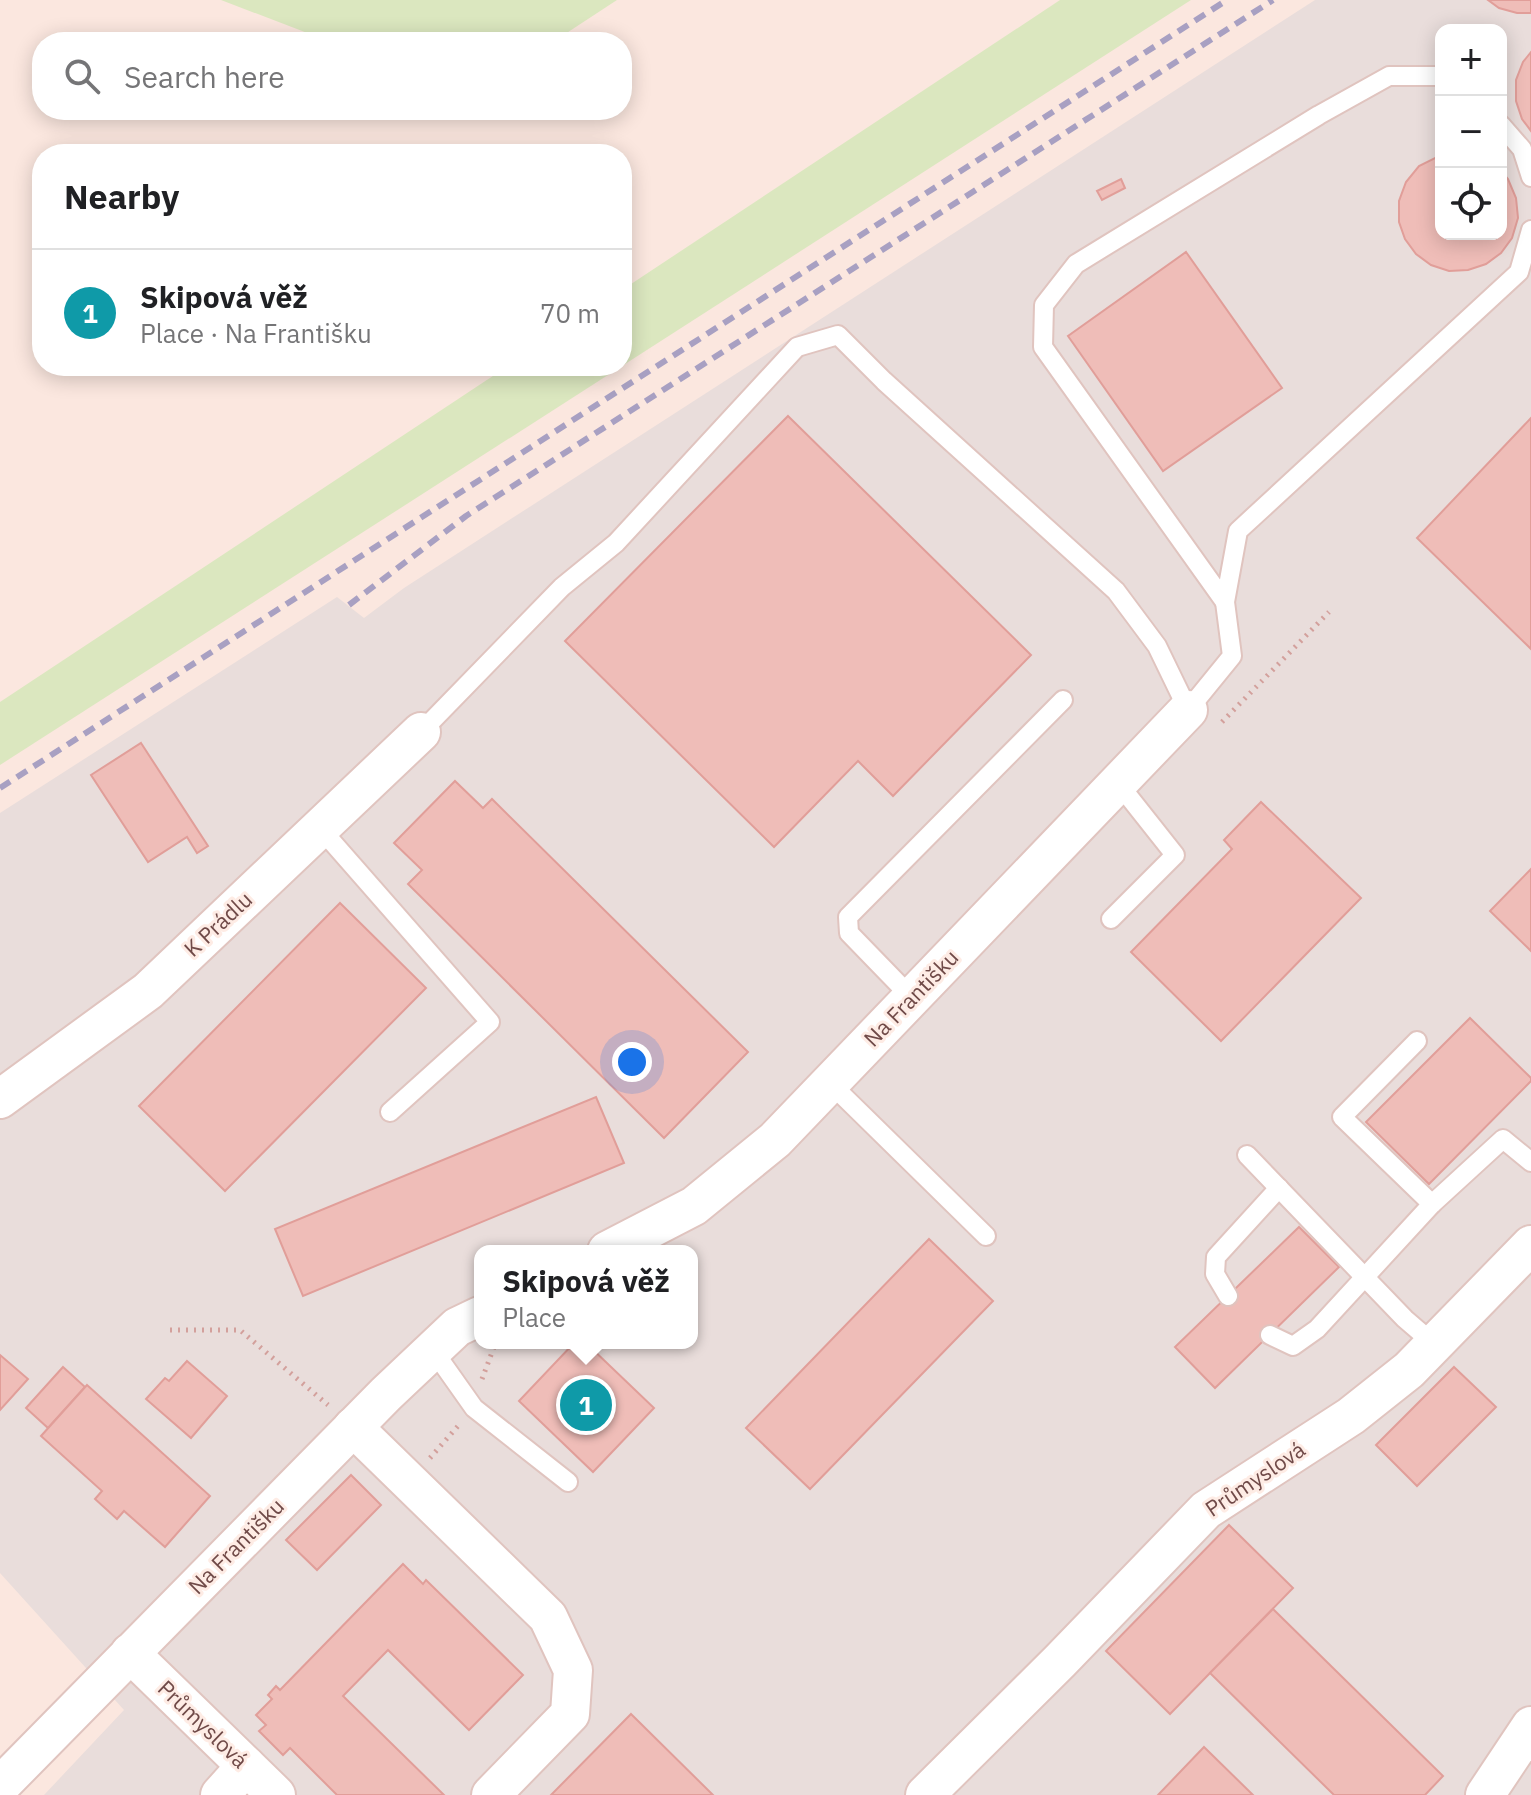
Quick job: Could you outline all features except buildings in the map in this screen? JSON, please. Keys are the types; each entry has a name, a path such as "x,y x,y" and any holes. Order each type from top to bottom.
{"street":[{"name":"Na Františku","path":"619,1245 694,1206 775,1140 1188,710"},
{"name":"K Prádlu","path":"0,1099 148,991 421,732"},
{"name":"Průmyslová","path":"925,1795 1206,1510 1351,1416 1409,1370 1531,1245"},
{"name":"Na Františku","path":"0,1786 353,1427 457,1327 474,1319"},
{"path":"353,1427 548,1617 573,1670 570,1714 491,1795"},
{"name":"Průmyslová","path":"130,1653 276,1795"},
{"path":"1485,1795 1531,1726"},
{"path":"220,1795 246,1766"}],"lane":[{"path":"1225,602 1043,347 1044,305 1076,264 1319,115 1389,76 1435,76"},
{"path":"1507,132 1522,149 1531,177"},
{"path":"421,732 562,587 616,543 797,347 838,335 884,381 1116,591 1157,646 1188,710 1232,656 1225,602 1238,531 1519,272 1531,230"},
{"path":"912,998 849,933 848,917 1063,700"},
{"path":"1111,919 1175,855 1118,783"},
{"path":"320,828 490,1022 390,1112"},
{"path":"1417,1041 1342,1117 1432,1204"},
{"path":"830,1083 986,1236"},
{"path":"1270,1335 1293,1346 1317,1329 1432,1204 1503,1139 1531,1162"},
{"path":"1247,1155 1434,1344"},
{"path":"1228,1296 1215,1274 1216,1257 1279,1188"},
{"path":"433,1350 474,1408 568,1482"}],"path":[{"path":"170,1330 240,1330 353,1427"}],"shaded area":[{"path":"1315,0 1531,0 1531,1795 44,1795 124,1710 0,1573 0,813 337,597 364,618 404,588"}],"green space":[{"path":"221,0 617,0 568,32 305,32"},
{"path":"1060,0 1191,0 632,360 632,283"},
{"path":"493,376 606,376 0,765 0,702"}],"railway":[{"path":"0,788 1227,0"},
{"path":"349,605 466,516 1273,0"}],"place":[{"name":"Skipová věž","path":"586,1405"}]}
